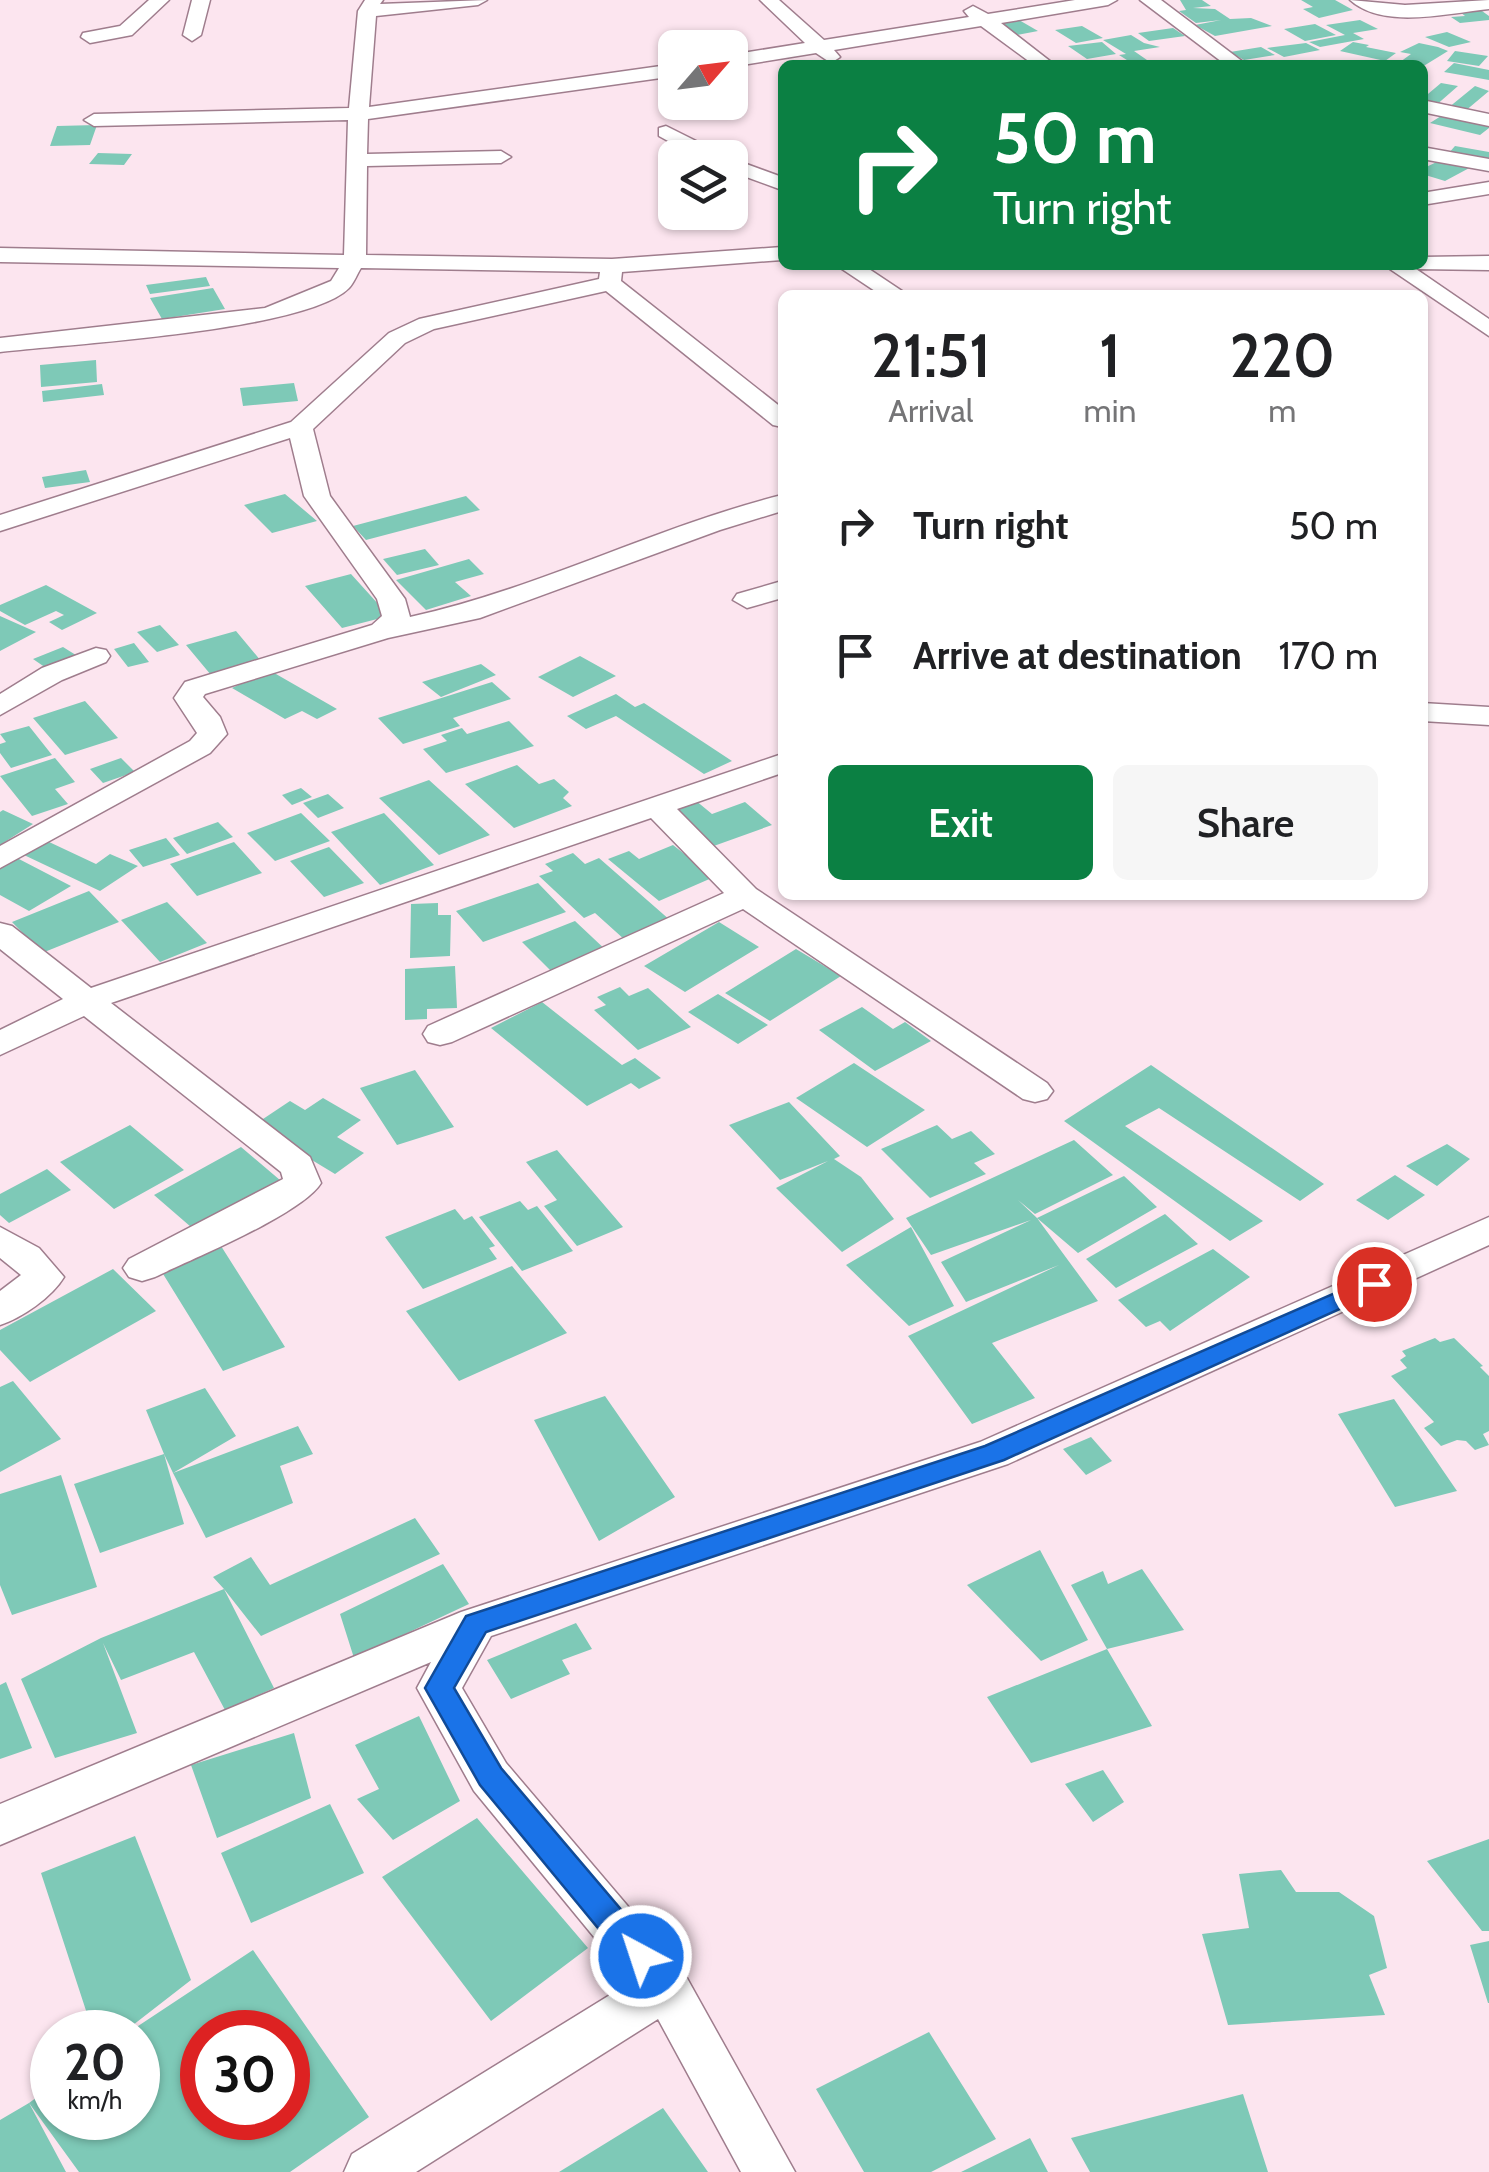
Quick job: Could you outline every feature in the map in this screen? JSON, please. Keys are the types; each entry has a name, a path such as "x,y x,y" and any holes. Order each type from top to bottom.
{"street":[{"path":"90,37 126,31 160,0"},
{"path":"192,35 201,0"},
{"path":"0,346 268,315 303,304 340,285 355,258 358,114 370,5 478,0"},
{"path":"769,0 834,60"},
{"path":"962,0 982,20 1039,60"},
{"path":"748,58 1108,0"},
{"path":"1149,0 1231,60"},
{"path":"1359,0 1377,10 1489,4"},
{"path":"94,120 358,114 658,72"},
{"path":"1428,107 1489,120"},
{"path":"666,132 681,140"},
{"path":"1428,153 1489,165"},
{"path":"356,160 501,157"},
{"path":"748,171 778,182"},
{"path":"1428,198 1489,188"},
{"path":"756,253 778,236"},
{"path":"0,523 300,427 397,338 427,324 611,274 756,253 778,254"},
{"path":"0,255 218,260 355,258 611,274 778,417"},
{"path":"1428,264 1489,263"},
{"path":"855,270 889,290"},
{"path":"1402,270 1489,329"},
{"path":"1428,315 1463,313"},
{"path":"300,427 317,496 392,599 396,617 382,631"},
{"path":"0,859 200,747 212,734 205,716 188,698 196,688 382,631 470,612 693,530 778,504"},
{"path":"747,600 778,590"},
{"path":"0,706 52,674 96,656"},
{"path":"1428,712 1489,716"},
{"path":"0,1044 88,1000 778,764"},
{"path":"654,805 745,896 1036,1091"},
{"path":"440,1034 745,896"},
{"path":"0,934 296,1166 303,1183 269,1205 142,1268"},
{"path":"0,1826 476,1624 994,1453 1489,1230"},
{"path":"0,1240 26,1257 45,1277 0,1310"},
{"path":"476,1624 439,1688 490,1776 666,1986 769,2172"},
{"path":"370,2172 666,1986"}],"building":[{"path":"1180,0 1202,0 1211,6 1193,8 1215,9 1230,19 1251,18 1272,26 1215,36 1195,25 1221,20 1196,23 1179,11 1186,10"},
{"path":"1301,0 1335,0 1353,10 1319,18 1303,9 1313,7"},
{"path":"1475,6 1489,20 1460,23 1451,17 1465,16 1455,8"},
{"path":"1019,20 1038,31 1017,35 999,23"},
{"path":"1360,20 1378,29 1353,33 1364,39 1320,47 1309,42 1345,35 1326,25"},
{"path":"1315,24 1336,35 1305,41 1284,29"},
{"path":"1082,26 1103,38 1076,43 1055,30"},
{"path":"1173,28 1185,36 1149,41 1138,33"},
{"path":"1447,32 1471,42 1449,47 1425,37"},
{"path":"1131,35 1160,47 1134,51 1147,60 1127,60 1119,55 1126,54 1103,40"},
{"path":"1102,42 1116,54 1087,59 1068,46"},
{"path":"1353,42 1396,53 1380,60 1340,51"},
{"path":"1306,43 1320,50 1284,57 1267,48"},
{"path":"1419,43 1448,51 1428,63 1428,60 1403,60 1411,54 1400,52"},
{"path":"1261,47 1275,55 1244,60 1230,52"},
{"path":"1455,51 1488,56 1479,66 1447,61"},
{"path":"1454,63 1489,70 1489,80 1444,72"},
{"path":"1441,83 1458,86 1434,107 1428,106 1428,94"},
{"path":"1475,86 1489,91 1464,112 1448,108"},
{"path":"1441,116 1489,128 1480,135 1430,123"},
{"path":"97,125 90,145 50,146 57,126"},
{"path":"1455,146 1489,152 1489,162 1448,154"},
{"path":"98,153 132,154 124,165 89,164"},
{"path":"1445,158 1473,166 1445,181 1428,176 1428,166"},
{"path":"206,277 210,286 150,294 146,285"},
{"path":"213,288 225,309 162,319 150,298"},
{"path":"96,360 97,382 41,387 40,365"},
{"path":"294,383 298,401 243,406 240,388"},
{"path":"102,384 104,395 43,402 42,391"},
{"path":"86,470 90,482 45,488 42,477"},
{"path":"285,494 317,521 272,533 244,505"},
{"path":"466,496 480,510 366,540 353,526"},
{"path":"425,549 439,565 397,575 383,559"},
{"path":"469,559 484,574 455,582 471,596 426,610 396,580"},
{"path":"351,574 389,616 342,628 305,586"},
{"path":"46,585 97,613 62,630 49,622 64,615 56,611 25,625 0,611 0,605"},
{"path":"0,616 36,632 0,651"},
{"path":"160,625 179,645 157,652 137,632"},
{"path":"236,631 261,661 211,675 186,645"},
{"path":"134,643 149,662 128,667 114,649"},
{"path":"63,647 79,657 49,670 33,659"},
{"path":"580,656 616,676 573,697 538,677"},
{"path":"481,664 496,675 441,697 422,682"},
{"path":"269,670 337,709 317,719 302,711 285,719 232,688"},
{"path":"492,682 511,699 453,718 460,726 403,744 378,718"},
{"path":"616,694 635,707 644,703 732,761 704,774 616,716 586,729 567,716"},
{"path":"85,701 118,738 65,755 33,718"},
{"path":"509,721 534,746 446,773 423,749 447,741 441,735 462,728 467,734"},
{"path":"29,726 52,755 11,768 0,753 0,744 6,742 0,734"},
{"path":"55,758 75,782 55,789 68,804 32,816 0,776"},
{"path":"121,758 135,772 103,783 90,769"},
{"path":"517,765 539,784 554,779 569,792 563,798 572,806 514,828 465,784"},
{"path":"429,780 490,835 439,855 379,798"},
{"path":"301,788 312,797 292,805 282,795"},
{"path":"328,794 344,808 318,818 303,803"},
{"path":"695,800 712,814 745,802 772,825 711,847 669,809"},
{"path":"0,812 33,824 0,845"},
{"path":"301,813 330,841 275,861 247,833"},
{"path":"384,813 434,865 380,885 331,832"},
{"path":"218,822 233,837 187,854 173,838"},
{"path":"166,838 180,855 143,867 129,850"},
{"path":"47,841 96,864 110,854 138,866 100,891 24,855"},
{"path":"234,842 262,873 197,896 170,864"},
{"path":"673,845 714,877 659,901 608,859 629,851 639,859"},
{"path":"329,847 364,883 324,897 290,861"},
{"path":"573,853 585,864 599,858 671,921 625,940 595,913 584,918 539,876 553,871 545,864"},
{"path":"17,858 71,886 29,911 0,895 0,868"},
{"path":"538,883 566,912 483,942 456,911"},
{"path":"89,891 119,922 42,953 12,922"},
{"path":"167,902 207,943 160,962 121,920"},
{"path":"438,903 438,915 451,915 450,956 410,958 411,904"},
{"path":"575,921 609,953 555,975 522,942"},
{"path":"719,922 759,947 685,992 644,966"},
{"path":"796,949 841,976 770,1021 725,993"},
{"path":"455,966 457,1008 427,1009 427,1019 405,1020 405,969"},
{"path":"620,987 629,996 648,988 691,1027 638,1050 594,1010 606,1005 597,997"},
{"path":"718,994 768,1025 738,1044 688,1012"},
{"path":"542,1002 622,1065 635,1058 661,1078 639,1089 631,1083 587,1106 491,1028"},
{"path":"862,1007 893,1029 905,1022 931,1041 875,1071 819,1030"},
{"path":"854,1063 925,1110 867,1147 796,1098"},
{"path":"1151,1065 1324,1184 1300,1201 1159,1108 1125,1126 1263,1221 1230,1241 1064,1121"},
{"path":"415,1070 454,1127 397,1145 360,1088"},
{"path":"323,1098 361,1120 337,1137 364,1153 335,1174 254,1125 290,1101 305,1110"},
{"path":"789,1102 840,1156 834,1159 861,1177 894,1219 842,1252 776,1188 828,1161 780,1180 729,1125"},
{"path":"130,1125 184,1170 114,1209 60,1162"},
{"path":"937,1125 952,1139 971,1131 995,1154 974,1163 986,1174 930,1198 881,1149"},
{"path":"1074,1140 1113,1175 1035,1214 1018,1200 1037,1218 1098,1301 992,1343 1035,1398 972,1424 908,1336 1059,1265 966,1302 941,1262 1031,1220 931,1255 906,1218"},
{"path":"1447,1144 1470,1159 1437,1186 1406,1166"},
{"path":"241,1147 287,1186 215,1227 205,1219 191,1227 154,1195"},
{"path":"557,1150 623,1227 577,1246 544,1206 557,1200 526,1162"},
{"path":"47,1169 71,1190 9,1223 0,1215 0,1194"},
{"path":"1395,1175 1425,1195 1388,1220 1356,1200"},
{"path":"1124,1176 1157,1207 1078,1253 1037,1218"},
{"path":"520,1201 528,1210 537,1206 573,1251 522,1271 479,1217"},
{"path":"455,1209 464,1220 472,1216 495,1246 489,1248 497,1259 423,1289 385,1237"},
{"path":"1165,1214 1198,1244 1116,1288 1086,1259"},
{"path":"911,1227 954,1306 909,1326 846,1265"},
{"path":"221,1246 285,1347 223,1371 160,1269"},
{"path":"1213,1249 1250,1277 1170,1331 1160,1321 1146,1327 1118,1300"},
{"path":"512,1266 567,1333 459,1381 406,1311"},
{"path":"113,1269 156,1311 30,1382 0,1350 0,1330"},
{"path":"1435,1338 1440,1342 1454,1338 1489,1376 1489,1431 1483,1434 1489,1445 1475,1450 1466,1441 1457,1440 1441,1446 1424,1428 1434,1422 1391,1376 1407,1368 1400,1360 1406,1356 1402,1351"},
{"path":"13,1381 61,1439 0,1472 0,1387"},
{"path":"205,1388 236,1436 173,1473 146,1410"},
{"path":"605,1396 675,1497 599,1541 534,1420"},
{"path":"1394,1399 1457,1491 1395,1507 1338,1414"},
{"path":"298,1426 313,1454 280,1466 293,1503 206,1538 173,1473"},
{"path":"1091,1437 1112,1461 1086,1475 1063,1449"},
{"path":"164,1454 184,1524 100,1553 74,1484"},
{"path":"61,1475 97,1587 12,1615 0,1585 0,1494"},
{"path":"415,1518 440,1554 261,1636 213,1577 251,1557 270,1585"},
{"path":"1040,1550 1088,1640 1041,1661 967,1585"},
{"path":"443,1564 469,1604 354,1658 340,1614"},
{"path":"1142,1569 1184,1630 1107,1649 1071,1585 1103,1571 1108,1584"},
{"path":"224,1589 274,1688 225,1710 194,1652 121,1680 103,1643 137,1733 55,1758 21,1679 101,1638"},
{"path":"576,1623 592,1649 562,1660 570,1674 511,1699 487,1660"},
{"path":"1107,1649 1152,1726 1031,1763 987,1697"},
{"path":"6,1682 32,1748 0,1759 0,1685"},
{"path":"419,1716 460,1801 393,1840 357,1799 379,1789 355,1745"},
{"path":"294,1733 311,1798 217,1838 191,1765"},
{"path":"1103,1770 1124,1802 1093,1822 1065,1784"},
{"path":"330,1804 364,1873 251,1923 221,1853"},
{"path":"477,1818 588,1948 491,2021 382,1877"},
{"path":"135,1836 191,1980 152,2010 86,2010 41,1873"},
{"path":"1489,1839 1489,1931 1482,1931 1427,1861"},
{"path":"1281,1870 1296,1892 1339,1892 1374,1916 1387,1968 1369,1975 1385,2015 1228,2025 1202,1934 1249,1928 1239,1874"},
{"path":"1489,1941 1489,2003 1488,2003 1470,1945"},
{"path":"253,1950 295,2010 180,2010 180,2140 310,2140 310,2032 369,2117 290,2172 79,2172 56,2140 160,2140 160,2012"},
{"path":"929,2032 996,2139 931,2172 864,2172 816,2089"},
{"path":"1243,2094 1268,2172 1090,2172 1071,2138"},
{"path":"29,2103 30,2140 49,2140 66,2172 0,2172 0,2120"},
{"path":"663,2108 708,2172 559,2172"},
{"path":"1030,2138 1048,2172 961,2172"}],"route":[{"path":"641,1956 490,1776 439,1688 476,1624 994,1453 1374,1284"}]}
